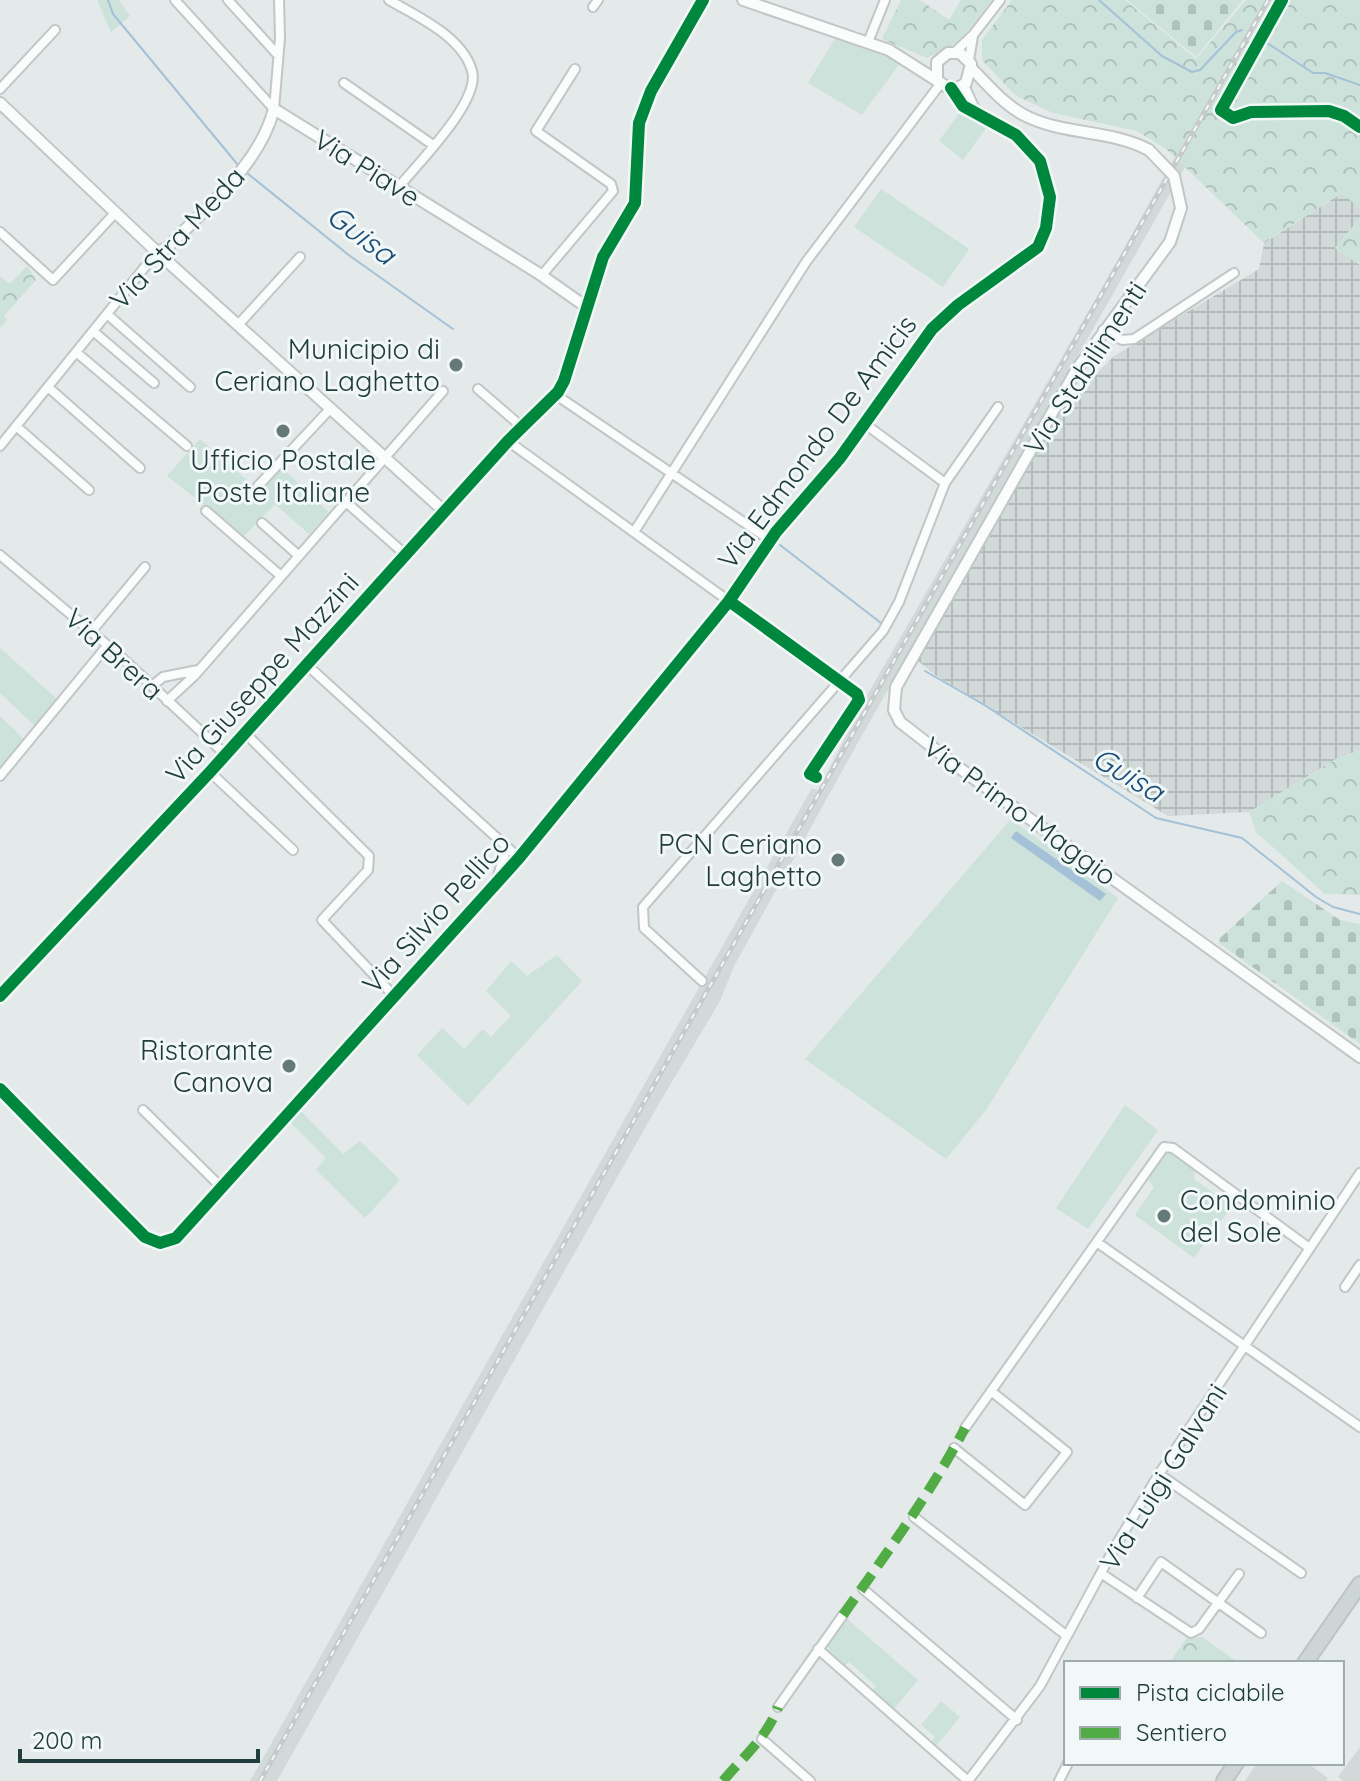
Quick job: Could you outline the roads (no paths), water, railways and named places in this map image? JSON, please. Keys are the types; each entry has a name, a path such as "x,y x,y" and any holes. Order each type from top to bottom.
{"main road":[{"path":"1306,1661 1360,1584"},
{"path":"1224,1781 1232,1765"}],"street":[{"name":"Via Piave","path":"175,0 274,109 542,275 585,306"},
{"path":"228,0 277,54"},
{"name":"Via Stra Meda","path":"0,446 157,252 167,248 246,165 265,139 274,109 280,38 279,0"},
{"path":"389,0 431,24 472,68 474,79 464,106 398,188"},
{"path":"703,0 651,91 639,123 635,203 607,250 585,306 558,392 559,397 770,540"},
{"path":"743,0 868,42 943,83 965,84"},
{"path":"868,42 885,0"},
{"path":"911,63 937,62 944,55 955,52 973,35 1000,0"},
{"path":"0,89 55,30"},
{"path":"973,35 965,84 976,110"},
{"path":"955,52 970,65"},
{"path":"937,62 943,83"},
{"name":"Via Stabilimenti","path":"915,735 900,722 894,710 894,695 900,678 1055,406 1103,330 1170,242 1181,208 1174,176 1149,150 1124,140 1030,118 992,91 970,65"},
{"path":"542,275 613,191 611,184 536,131 575,69"},
{"path":"344,83 433,145"},
{"path":"634,532 806,262 943,83"},
{"name":"Via Edmondo De Amicis","path":"729,601 770,540 865,424 941,319 1029,257 1044,238 1050,197 1040,161 1016,135 976,110 963,106 943,83"},
{"name":"Via Stabilimenti","path":"965,84 992,91"},
{"path":"0,103 157,252 445,512"},
{"path":"0,232 53,280 116,212"},
{"path":"238,325 300,257"},
{"path":"1103,330 1122,340 1134,339 1234,273"},
{"path":"107,314 190,387"},
{"path":"93,331 154,383"},
{"path":"76,352 187,446"},
{"path":"48,387 140,468"},
{"path":"478,389 522,427"},
{"path":"167,701 199,670 443,391"},
{"name":"Via Giuseppe Mazzini","path":"0,996 210,772 508,441 558,392"},
{"path":"702,981 644,928 643,907 883,631 899,602 945,483 998,407"},
{"path":"258,486 330,409"},
{"path":"865,424 945,483"},
{"path":"16,426 89,490"},
{"path":"508,441 857,694 859,700 834,742 815,763"},
{"path":"346,502 407,556"},
{"path":"206,511 281,576"},
{"path":"262,523 299,556"},
{"name":"Via Brera","path":"0,555 107,646 225,754"},
{"path":"91,632 145,567"},
{"name":"Via Silvio Pellico","path":"0,1089 139,1232 153,1242 165,1243 176,1238 519,858 729,601"},
{"path":"0,776 107,646"},
{"path":"307,665 519,858"},
{"path":"152,686 163,677 199,670"},
{"path":"245,733 371,860 368,870 325,916 324,926 394,996"},
{"name":"Via Primo Maggio","path":"915,735 1360,1057"},
{"path":"210,772 293,850"},
{"path":"496,882 507,847"},
{"path":"143,1110 222,1188"},
{"path":"965,1428 1098,1243 1158,1153 1167,1146 1308,1247"},
{"name":"Via Luigi Galvani","path":"968,1781 1017,1720 1159,1474 1360,1173"},
{"path":"1098,1243 1360,1427"},
{"path":"1345,1287 1360,1265"},
{"path":"954,1448 1025,1505 1067,1452 991,1391"},
{"path":"1159,1474 1301,1573"},
{"path":"914,1517 1067,1636"},
{"path":"1137,1598 1161,1562 1261,1633"},
{"path":"1102,1574 1191,1633 1197,1632 1239,1574"},
{"path":"863,1589 1017,1720"},
{"path":"778,1707 843,1615"},
{"path":"818,1649 968,1781"},
{"path":"762,1739 810,1781"}],"water":[{"path":"1016,831 1106,894 1100,901 1011,838"}],"waterway":[{"name":"Guisa","path":"108,0 113,14 238,165"},
{"path":"1099,0 1162,56 1192,72 1200,70 1236,32 1242,30"},
{"path":"1264,41 1313,73 1325,73 1360,85"},
{"name":"Guisa","path":"247,173 350,256 453,329"},
{"name":"Guisa","path":"780,545 881,623"},
{"name":"Guisa","path":"925,671 986,706 1156,818 1242,838 1316,897 1333,907 1360,914"}],"railway":[{"path":"260,1781 1268,0"}],"place":[{"name":"Municipio di Ceriano Laghetto","path":"456,365"},
{"name":"Ufficio Postale Poste Italiane","path":"283,431"},
{"name":"PCN Ceriano Laghetto","path":"838,860"},
{"name":"Ristorante Canova","path":"289,1066"},
{"name":"Condominio del Sole","path":"1164,1216"}]}
